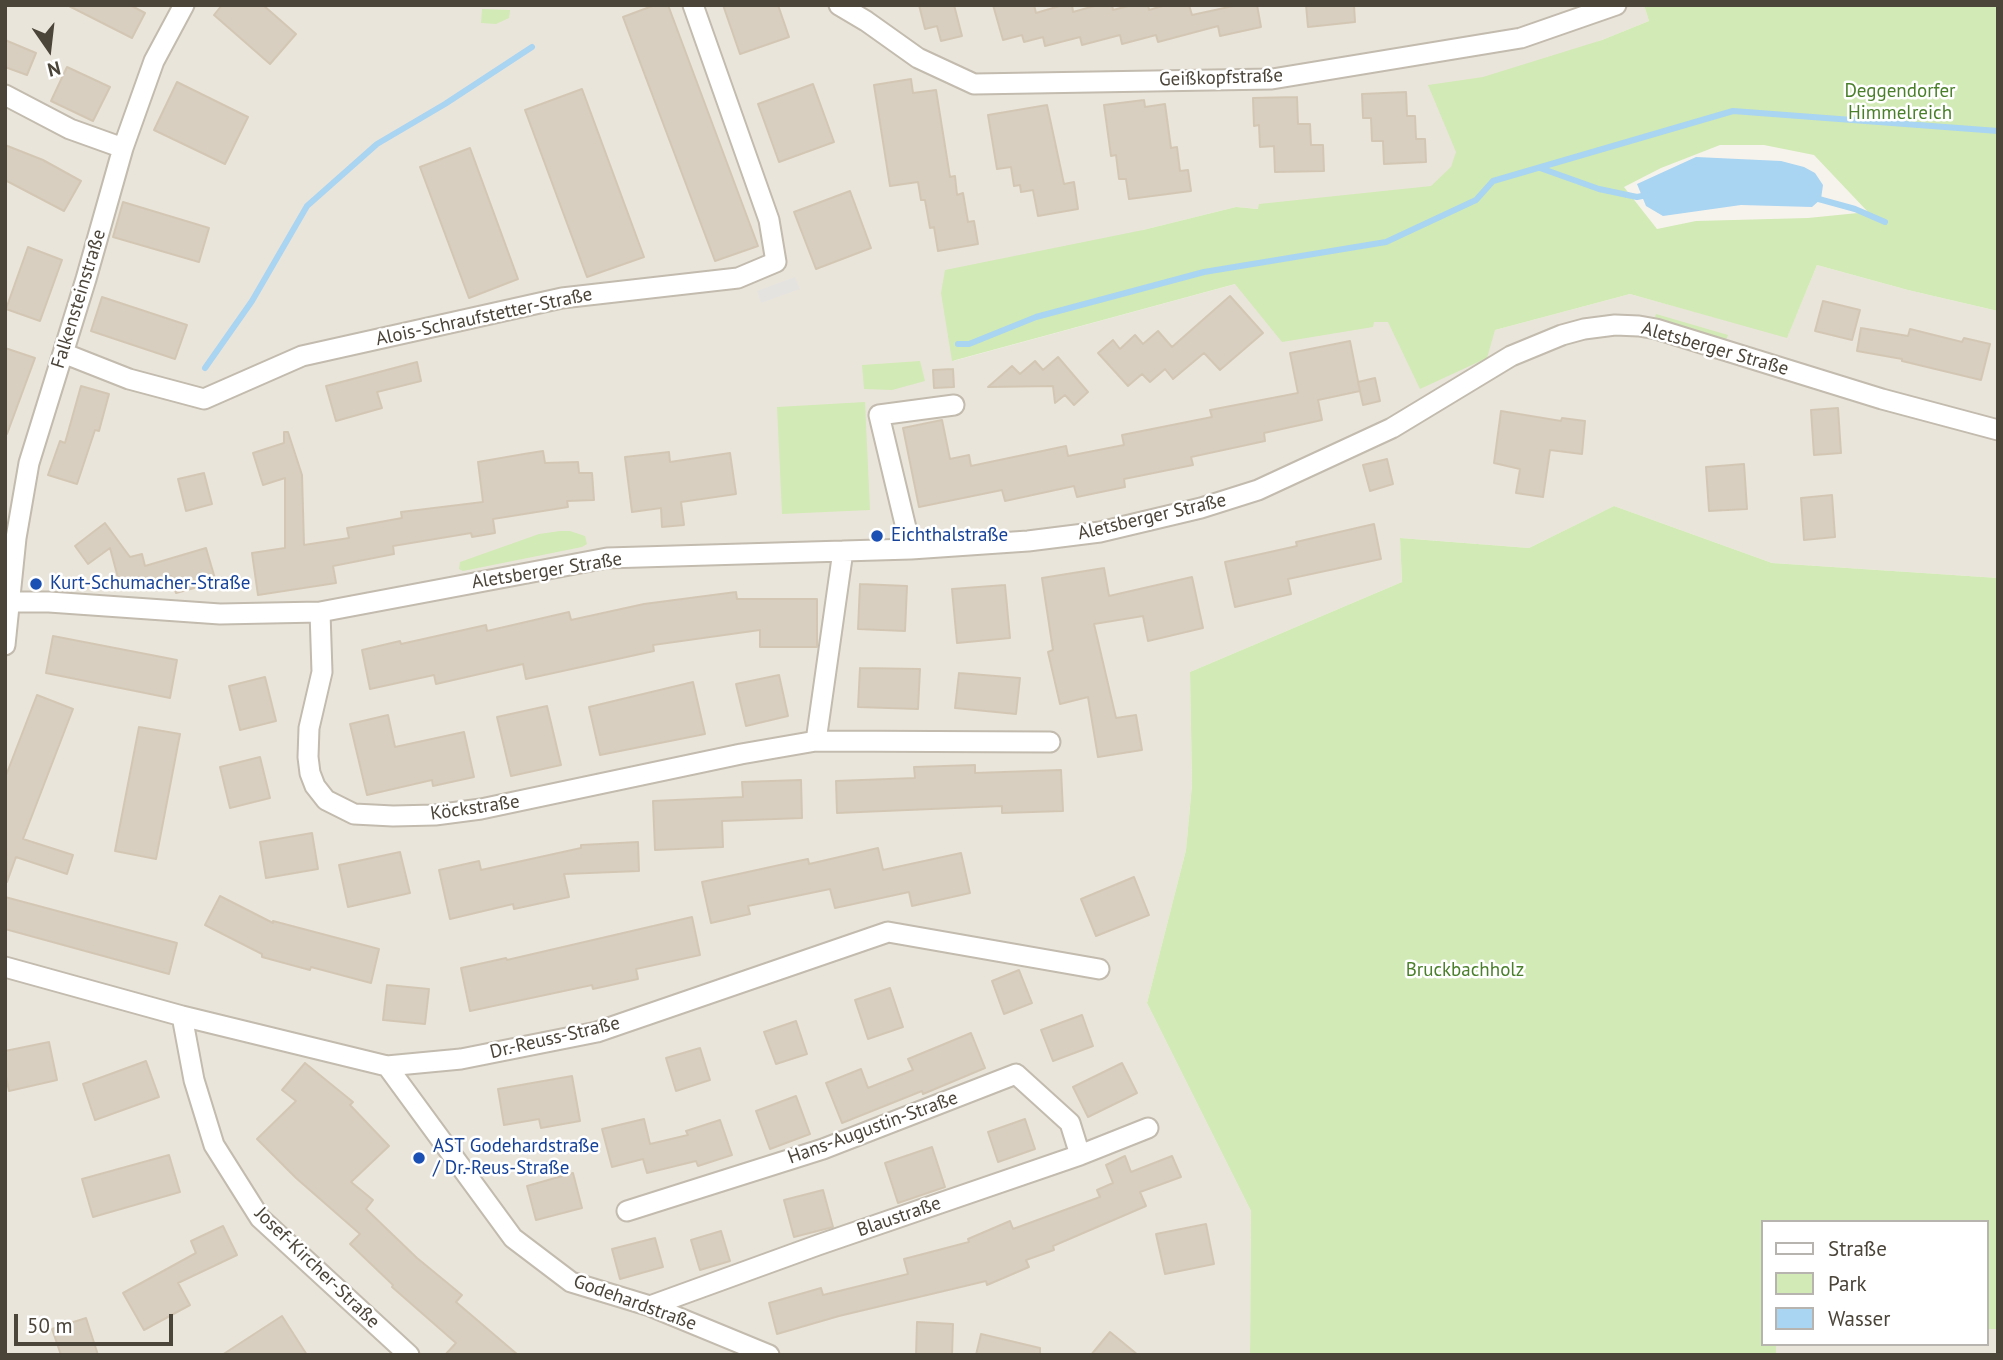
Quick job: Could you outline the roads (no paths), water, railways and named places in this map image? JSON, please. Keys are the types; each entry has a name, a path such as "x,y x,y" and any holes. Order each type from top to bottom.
{"street":[{"name":"Falkensteinstraße","path":"8,602 29,463 123,148 154,61 184,5"},
{"name":"Alois-Schraufstetter-Straße","path":"63,353 129,379 204,399 302,356 562,298 738,278 776,261 769,220 693,5"},
{"name":"Geißkopfstraße","path":"839,5 918,58 971,84 1272,79 1521,38 1615,5"},
{"path":"5,95 69,129 123,148"},
{"name":"Aletsberger Straße","path":"8,602 49,602 220,614 320,612 607,558 911,549 1028,541 1100,532 1201,508 1258,490 1389,429 1511,356 1562,335 1605,326 1656,329 1882,399 1998,430"},
{"path":"911,549 879,415 954,405"},
{"path":"816,741 843,551"},
{"path":"5,645 8,602"},
{"name":"Köckstraße","path":"320,612 321,672 309,728 310,773 315,786 326,800 354,814 404,816 481,809 741,754 816,741 1050,742"},
{"name":"Dr.-Reuss-Straße","path":"5,967 182,1016 387,1066 461,1059 597,1032 888,932 1099,970"},
{"name":"Josef-Kircher-Straße","path":"182,1016 194,1080 214,1145 260,1218 410,1355"},
{"name":"Godehardstraße","path":"387,1066 513,1238 570,1282 650,1306 769,1355"},
{"name":"Hans-Augustin-Straße","path":"627,1211 823,1149 1016,1074 1070,1123 1080,1155"},
{"name":"Blaustraße","path":"650,1306 1080,1155 1148,1128"}],"water":[{"path":"1696,157 1781,161 1804,167 1815,173 1823,185 1821,199 1812,207 1741,205 1663,216 1646,206 1637,184"}],"waterway":[{"path":"205,368 252,301 307,206 377,144 445,104 532,47"},
{"path":"958,344 969,344 1036,317 1204,272 1386,242 1476,200 1493,181 1733,111 1998,131"},
{"path":"1540,168 1599,189 1637,197 1647,195"},
{"path":"1815,198 1855,209 1885,222"}],"place":[{"name":"Eichthalstraße","path":"877,536"},
{"name":"Kurt-Schumacher-Straße","path":"36,584"},
{"name":"AST Godehardstraße / Dr.-Reus-Straße","path":"419,1158"}],"park label":[{"name":"Deggendorfer Himmelreich","path":"1900,103"},
{"name":"Bruckbachholz","path":"1465,971"}]}
